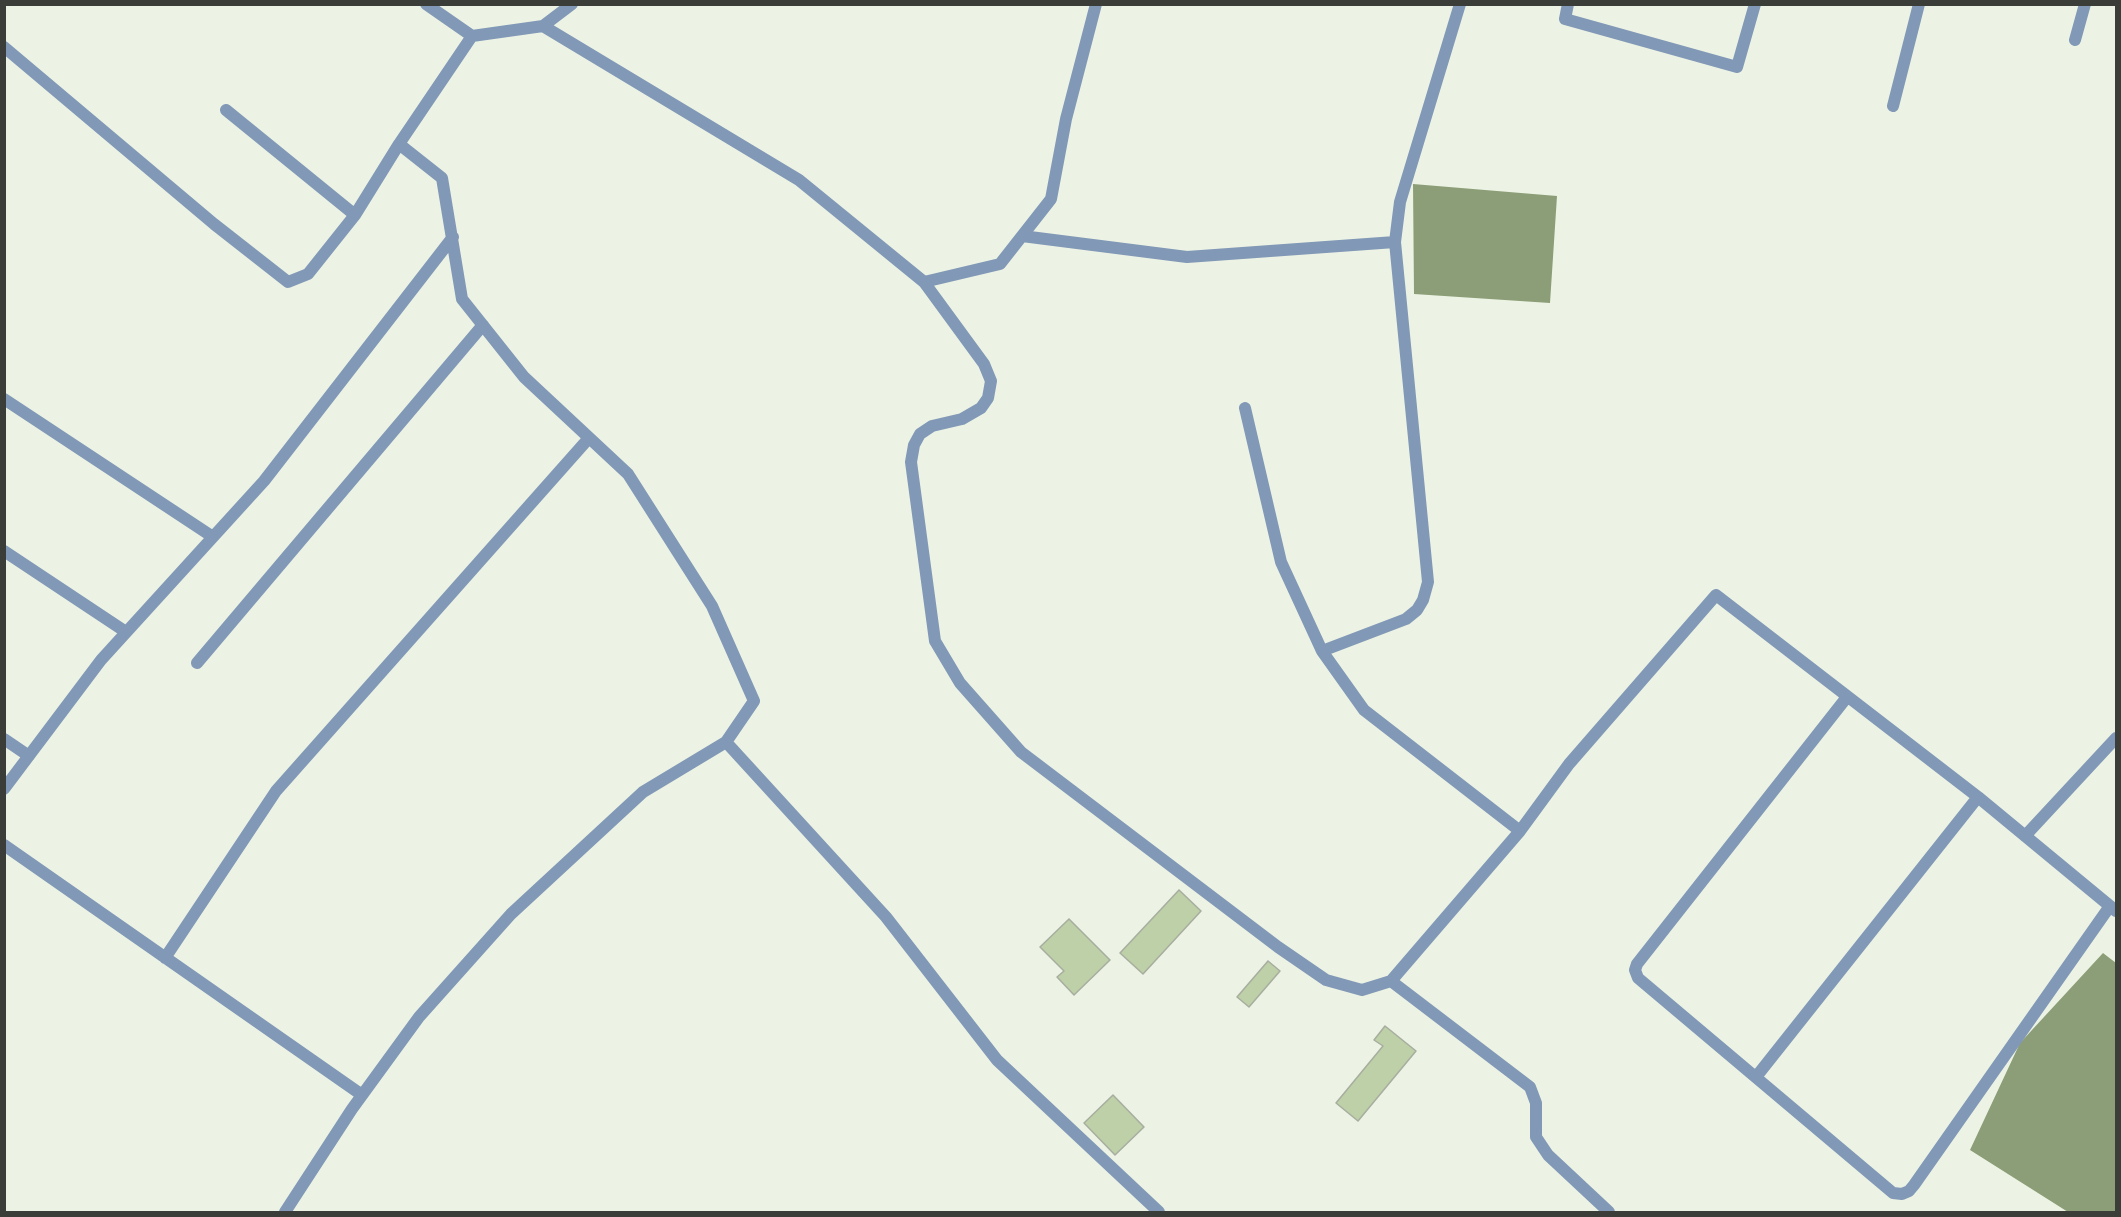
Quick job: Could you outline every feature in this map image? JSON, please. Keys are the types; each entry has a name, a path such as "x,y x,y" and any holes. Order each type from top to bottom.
{"street":[{"path":"426,4 472,36 543,26 572,4"},
{"path":"924,282 1000,264 1051,199 1066,119 1095,4"},
{"path":"1322,651 1406,619 1417,610 1423,600 1428,582 1395,242 1400,202 1460,4"},
{"path":"1568,4 1565,19 1737,67 1755,4"},
{"path":"1893,106 1919,4"},
{"path":"2075,40 2085,4"},
{"path":"543,26 799,180 924,282 984,364 991,381 988,398 981,408 962,419 932,426 920,434 914,445 911,462 935,641 960,683 1021,752 1278,947 1326,980 1362,990 1391,981 1520,831 1569,764 1716,595 1978,797 2114,909 1909,1191 1902,1194 1893,1194 1638,978 1635,970 1637,964 1847,697"},
{"path":"4,48 214,224 288,282 308,274 355,215 399,144 472,36"},
{"path":"226,110 355,215"},
{"path":"285,1212 362,1095 419,1017 511,914 643,792 726,742 754,701 712,606 628,474 524,377 462,299 442,178 399,144"},
{"path":"1022,236 1187,257 1395,242"},
{"path":"4,789 101,660 264,481 453,237"},
{"path":"197,663 483,325"},
{"path":"4,399 213,537"},
{"path":"1245,408 1281,562 1322,651 1364,710 1520,831"},
{"path":"165,958 276,791 589,438"},
{"path":"4,551 126,632"},
{"path":"2025,836 2116,738"},
{"path":"4,739 29,756"},
{"path":"726,742 886,917 997,1060 1160,1212"},
{"path":"1756,1077 1978,797"},
{"path":"4,845 362,1095"},
{"path":"1391,981 1530,1087 1536,1103 1536,1137 1548,1155 1609,1212"}],"shaded area":[{"path":"1413,184 1557,196 1550,303 1414,294"},
{"path":"2103,953 2116,963 2116,1212 2068,1212 1970,1150 2020,1043"}],"building":[{"path":"1179,890 1201,911 1143,974 1120,953"},
{"path":"1069,919 1110,960 1074,995 1057,977 1064,971 1040,947"},
{"path":"1268,961 1280,971 1249,1007 1237,997"},
{"path":"1385,1026 1416,1051 1358,1121 1336,1103 1383,1046 1374,1040"},
{"path":"1113,1095 1144,1127 1115,1155 1084,1123"}]}
